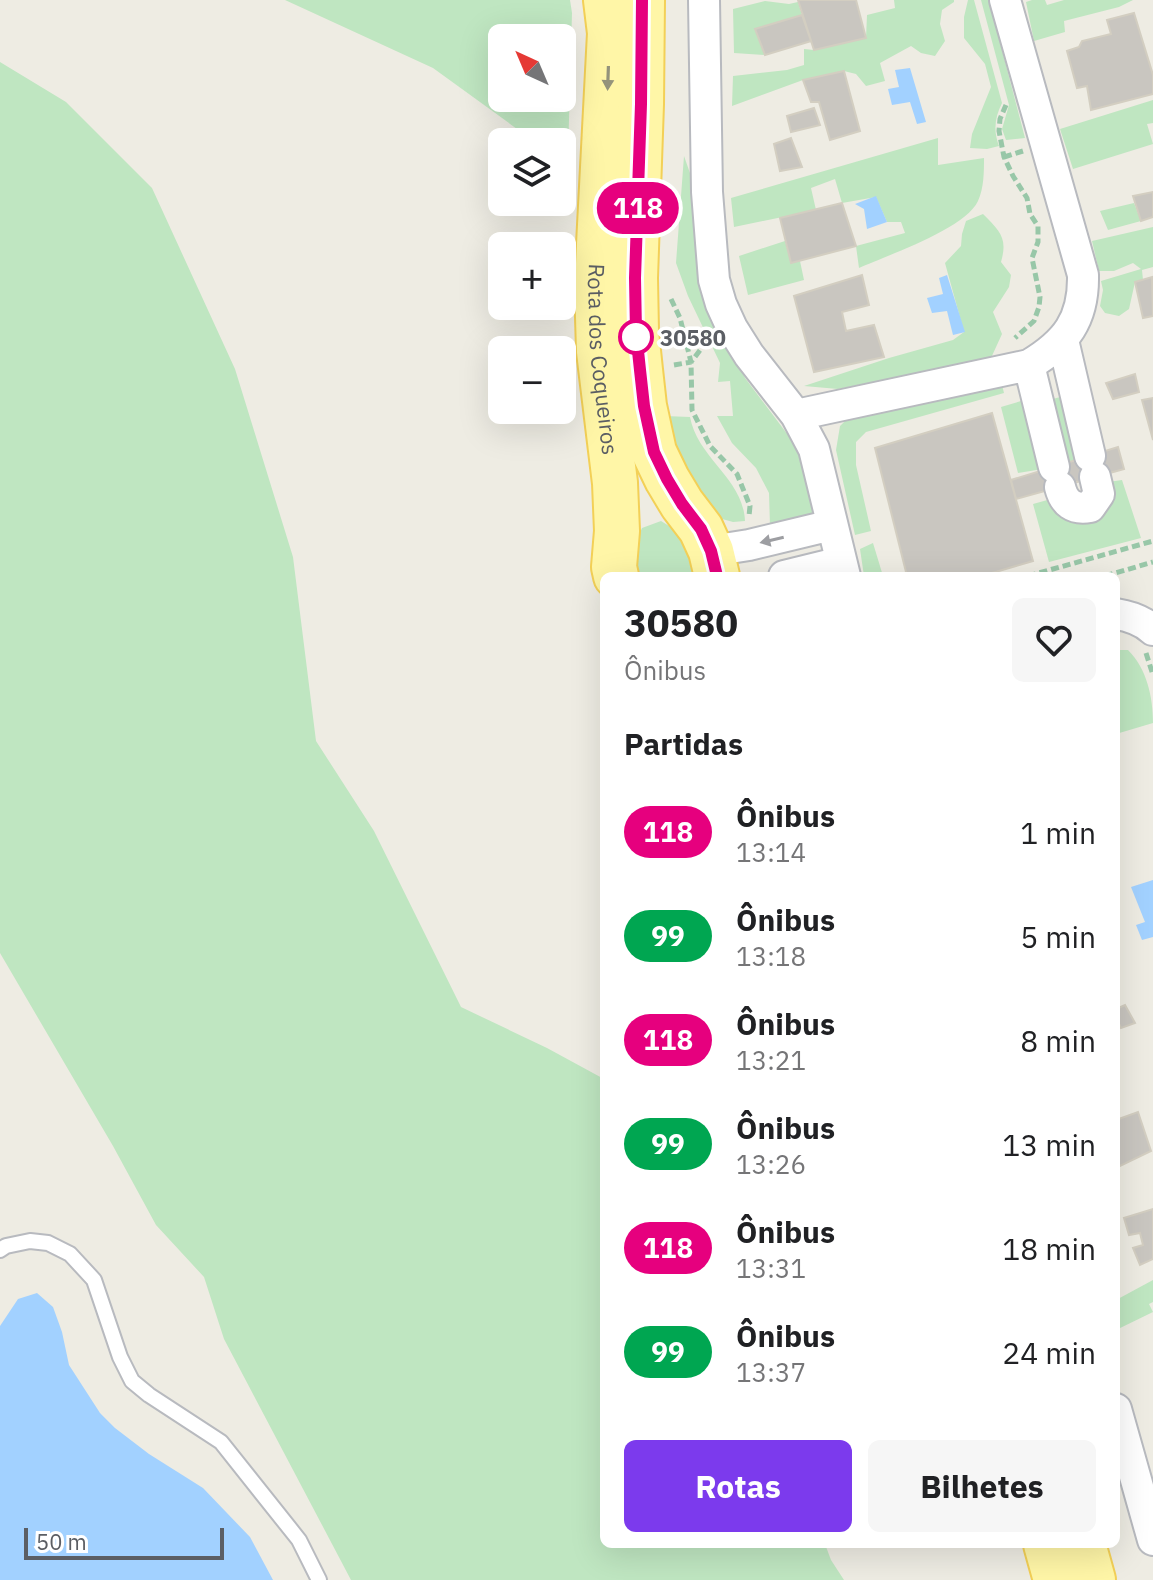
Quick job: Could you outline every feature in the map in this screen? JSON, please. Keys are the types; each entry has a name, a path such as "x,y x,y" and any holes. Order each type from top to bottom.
{"main road":[{"name":"Rota dos Coqueiros","path":"606,0 610,33 597,283 599,351 615,483 615,572"},
{"name":"Rota dos Coqueiros","path":"642,0 635,278 636,332 644,406 654,452 682,504 701,529 714,564"},
{"path":"617,531 636,508 658,503 682,504"},
{"path":"1047,1548 1056,1580"},
{"path":"1084,1548 1093,1580"}],"street":[{"path":"704,0 707,192 714,280 732,328 796,415 814,449 843,569 818,572"},
{"path":"796,415 1019,367 1048,353 1063,340 1077,314 1083,297 1083,275 1005,0"},
{"path":"1019,367 1062,495 1070,506 1081,509 1090,507 1099,494 1063,340"},
{"path":"714,564 749,545 832,525"},
{"path":"1120,614 1153,630"},
{"path":"1120,1423 1153,1540"}],"lane":[{"path":"0,1250 30,1241 48,1243 70,1254 94,1280 120,1357 132,1381 221,1442 299,1540 319,1580"}],"path":[{"path":"1005,99 999,131 1004,157 1027,198 1030,214 1038,226 1038,242 1032,258 1040,297 1039,307 1034,321 1010,345 1019,367"},
{"path":"1042,572 1153,541"},
{"path":"1119,572 1153,562"}],"green space":[{"path":"285,0 570,0 572,24 488,24 488,108 433,68"},
{"path":"894,0 954,0 942,10 940,24 945,41 935,56 921,53 911,46 880,63 885,81 866,86 856,74 844,71 803,80 732,106 733,76 787,70 804,65 804,49 814,50 866,38 867,15 895,8"},
{"path":"968,0 974,0 1002,103 996,124 999,146 987,149 970,148 972,134 991,87 985,64 964,38"},
{"path":"981,0 989,0 1025,138 1006,140 1002,129 1009,105"},
{"path":"1045,0 1047,5 1064,0 1133,0 1119,7 1064,21 1065,32 1034,41 1026,2"},
{"path":"765,1 798,2 802,15 756,29 765,55 734,53 733,9"},
{"path":"0,62 66,102 152,188 235,369 293,557 316,741 374,831 461,1007 600,1077 600,1548 826,1548 844,1580 351,1580 224,1339 204,1277 156,1225 0,953"},
{"path":"1153,100 1153,123 1147,124 1153,144 1073,169 1060,129"},
{"path":"494,112 569,112 569,128 516,128"},
{"path":"938,138 938,165 984,158 980,196 970,211 958,221 906,248 859,268 856,246 905,233 901,222 887,222 876,197 842,203 835,179 811,188 816,210 734,227 731,198"},
{"path":"684,156 691,176 701,266 730,346 745,378 806,464 815,503 813,514 805,521 770,526 769,493 756,468 732,443 717,416 733,416 730,381 718,382 720,363 676,263"},
{"path":"1134,203 1141,221 1108,230 1100,211"},
{"path":"983,214 1001,235 1004,247 1001,262 1011,275 1009,287 993,312 1002,334 991,358 838,389 804,386 953,340 964,332 945,263 961,246 966,221"},
{"path":"1153,227 1153,267 1142,270 1143,280 1135,282 1129,309 1119,316 1105,313 1100,306 1101,281 1141,269 1133,263 1114,271 1099,271 1092,241"},
{"path":"785,241 791,263 800,261 804,280 748,295 739,256"},
{"path":"1001,381 1004,393 866,432 856,442 856,465 871,531 855,535 836,450 840,426 855,411"},
{"path":"1067,395 1081,458 1063,464 1046,401"},
{"path":"1031,398 1049,468 1018,473 1001,407"},
{"path":"665,416 690,417 702,445 737,493 745,521 733,522 715,517 678,482"},
{"path":"1122,480 1141,538 1049,562 1033,504 1051,499 1059,513 1108,482"},
{"path":"661,521 682,534 702,572 632,572 632,551 642,528"},
{"path":"873,543 882,572 863,572 860,549"},
{"path":"1120,650 1128,650 1140,666 1150,693 1153,723 1120,733"},
{"path":"1153,1280 1153,1302 1149,1304 1153,1312 1120,1328 1120,1298"}],"water":[{"path":"910,68 926,122 917,124 910,102 892,105 888,89 899,87 895,70"},
{"path":"876,196 887,222 867,229 864,209 855,204"},
{"path":"947,275 965,332 953,335 947,311 932,313 927,298 943,294 939,278"},
{"path":"1153,880 1153,937 1142,940 1136,925 1145,922 1131,887"},
{"path":"37,1293 53,1307 69,1365 100,1413 149,1454 203,1488 250,1537 273,1580 0,1580 0,1326 18,1299"}],"building":[{"path":"798,0 856,0 866,38 814,50"},
{"path":"1134,13 1153,75 1153,94 1091,110 1087,86 1077,88 1067,51 1079,47 1082,41 1111,34 1107,20"},
{"path":"802,15 811,41 765,55 755,29"},
{"path":"844,71 860,131 830,140 819,102 811,102 803,80"},
{"path":"814,108 820,125 791,132 787,116"},
{"path":"791,138 802,167 780,171 774,144"},
{"path":"1153,192 1153,217 1141,221 1133,196"},
{"path":"842,203 856,246 791,263 780,218"},
{"path":"862,275 869,305 842,312 846,331 874,325 884,357 814,372 794,296"},
{"path":"1152,277 1153,316 1143,318 1135,282"},
{"path":"1135,374 1139,392 1113,399 1106,383"},
{"path":"1153,398 1153,440 1142,400"},
{"path":"992,413 1033,561 996,572 906,572 875,448"},
{"path":"1118,447 1124,469 1016,499 1011,480"},
{"path":"1125,1005 1135,1023 1121,1028 1120,1007"},
{"path":"1138,1112 1151,1151 1120,1166 1120,1119"},
{"path":"1153,1209 1153,1259 1140,1265 1133,1248 1143,1245 1140,1233 1129,1235 1124,1218"}],"bus line":[{"name":"118","path":"642,0 635,278 636,332 644,406 654,452 682,504 701,529 716,572"}],"place":[{"name":"30580","path":"636,337"}]}
